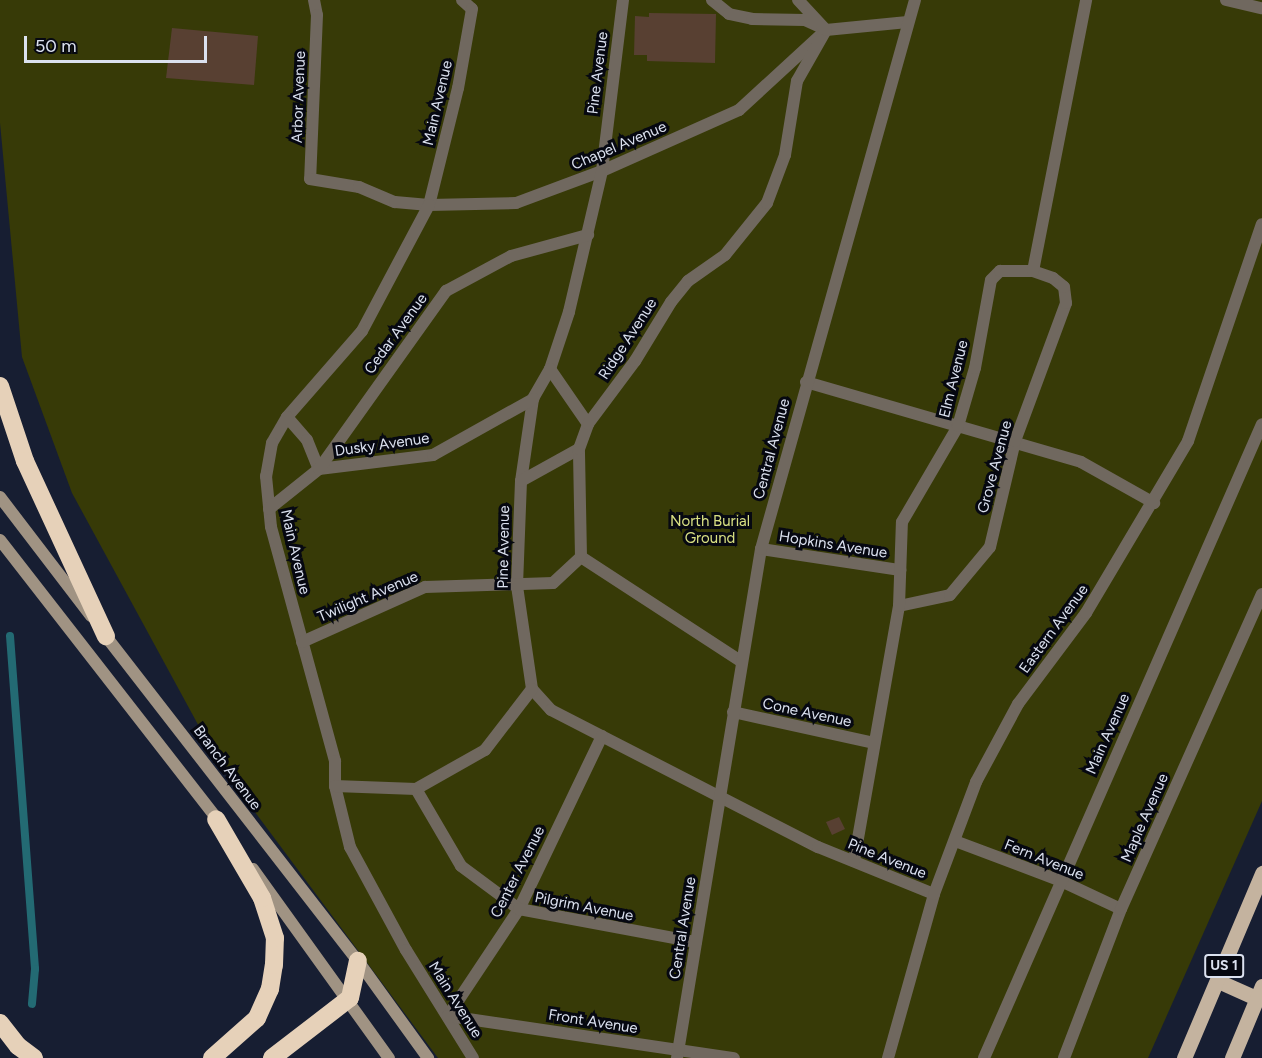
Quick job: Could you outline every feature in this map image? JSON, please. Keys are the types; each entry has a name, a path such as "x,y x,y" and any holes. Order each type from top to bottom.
{"highway":[{"path":"0,386 25,461 106,636"},
{"path":"212,1058 257,1017 270,989 274,965 274,938 262,898 216,819"},
{"path":"272,1058 350,999 358,961"},
{"path":"0,1023 18,1046 34,1058"}],"main road":[{"name":"Branch Avenue","path":"0,496 358,961 428,1058"},
{"path":"0,540 216,819 350,999 389,1058"},
{"name":"US 1","path":"1184,1058 1262,873"},
{"path":"1218,981 1260,995 1232,1058"}],"lane":[{"name":"Arbor Avenue","path":"310,179 317,15 314,0"},
{"name":"Main Avenue","path":"462,0 472,5 458,88 429,205 362,331 287,417 272,442 266,476 269,509 335,761 335,786 350,847 406,950 473,1058"},
{"name":"Pine Avenue","path":"622,0 602,171 588,235 550,369 533,399 521,481 517,586 531,689 550,710 818,847 934,894"},
{"path":"712,0 729,14 752,19 805,20 826,30 908,22"},
{"path":"798,0 826,30"},
{"name":"Central Avenue","path":"677,1054 760,549 915,0"},
{"path":"1033,271 1086,0"},
{"path":"1226,0 1262,8"},
{"name":"Chapel Avenue","path":"310,179 359,187 395,202 429,205 516,203 602,171 739,110 826,30"},
{"name":"Ridge Avenue","path":"581,557 579,449 588,424 635,361 671,302 688,281 725,255 766,203 785,155 797,81 826,30"},
{"name":"Eastern Avenue","path":"888,1058 934,894 976,782 1018,704 1086,613 1154,503 1188,441 1258,249 1262,224"},
{"name":"Cedar Avenue","path":"269,509 319,468 446,291 511,256 588,235"},
{"name":"Elm Avenue","path":"854,861 899,606 902,522 958,426 975,368 991,280 1000,271 1033,271"},
{"name":"Grove Avenue","path":"899,606 950,595 990,547 1015,441 1066,303 1064,287 1053,278 1033,271"},
{"path":"550,369 588,424"},
{"path":"806,382 1081,462 1154,503"},
{"name":"Dusky Avenue","path":"287,417 307,440 319,468 433,455 533,399"},
{"name":"Main Avenue","path":"984,1058 1059,880 1262,424"},
{"path":"521,481 579,449"},
{"name":"Hopkins Avenue","path":"760,549 900,570"},
{"path":"581,557 742,662"},
{"name":"Twilight Avenue","path":"302,642 425,587 517,586 553,583 581,557"},
{"name":"Maple Avenue","path":"1064,1058 1121,909 1262,594"},
{"path":"335,786 416,789 485,750 531,689"},
{"name":"Cone Avenue","path":"733,712 874,743"},
{"name":"Center Avenue","path":"448,1016 519,909 603,736"},
{"name":"Pilgrim Avenue","path":"416,789 461,866 519,909 696,942"},
{"name":"Fern Avenue","path":"955,841 1059,880 1121,909"},
{"name":"Front Avenue","path":"448,1016 677,1054 734,1058"}],"green space":[{"name":"North Burial Ground","path":"0,0 1262,0 1262,801 1148,1058 438,1058 220,765 72,493 22,357 0,123"}],"building":[{"path":"649,13 716,14 715,63 647,61 647,55 634,55 635,16 649,17"},
{"path":"172,28 258,36 254,85 166,78"},
{"path":"839,817 845,829 832,835 826,822"}],"waterway":[{"path":"10,636 35,969 32,1004"}]}
